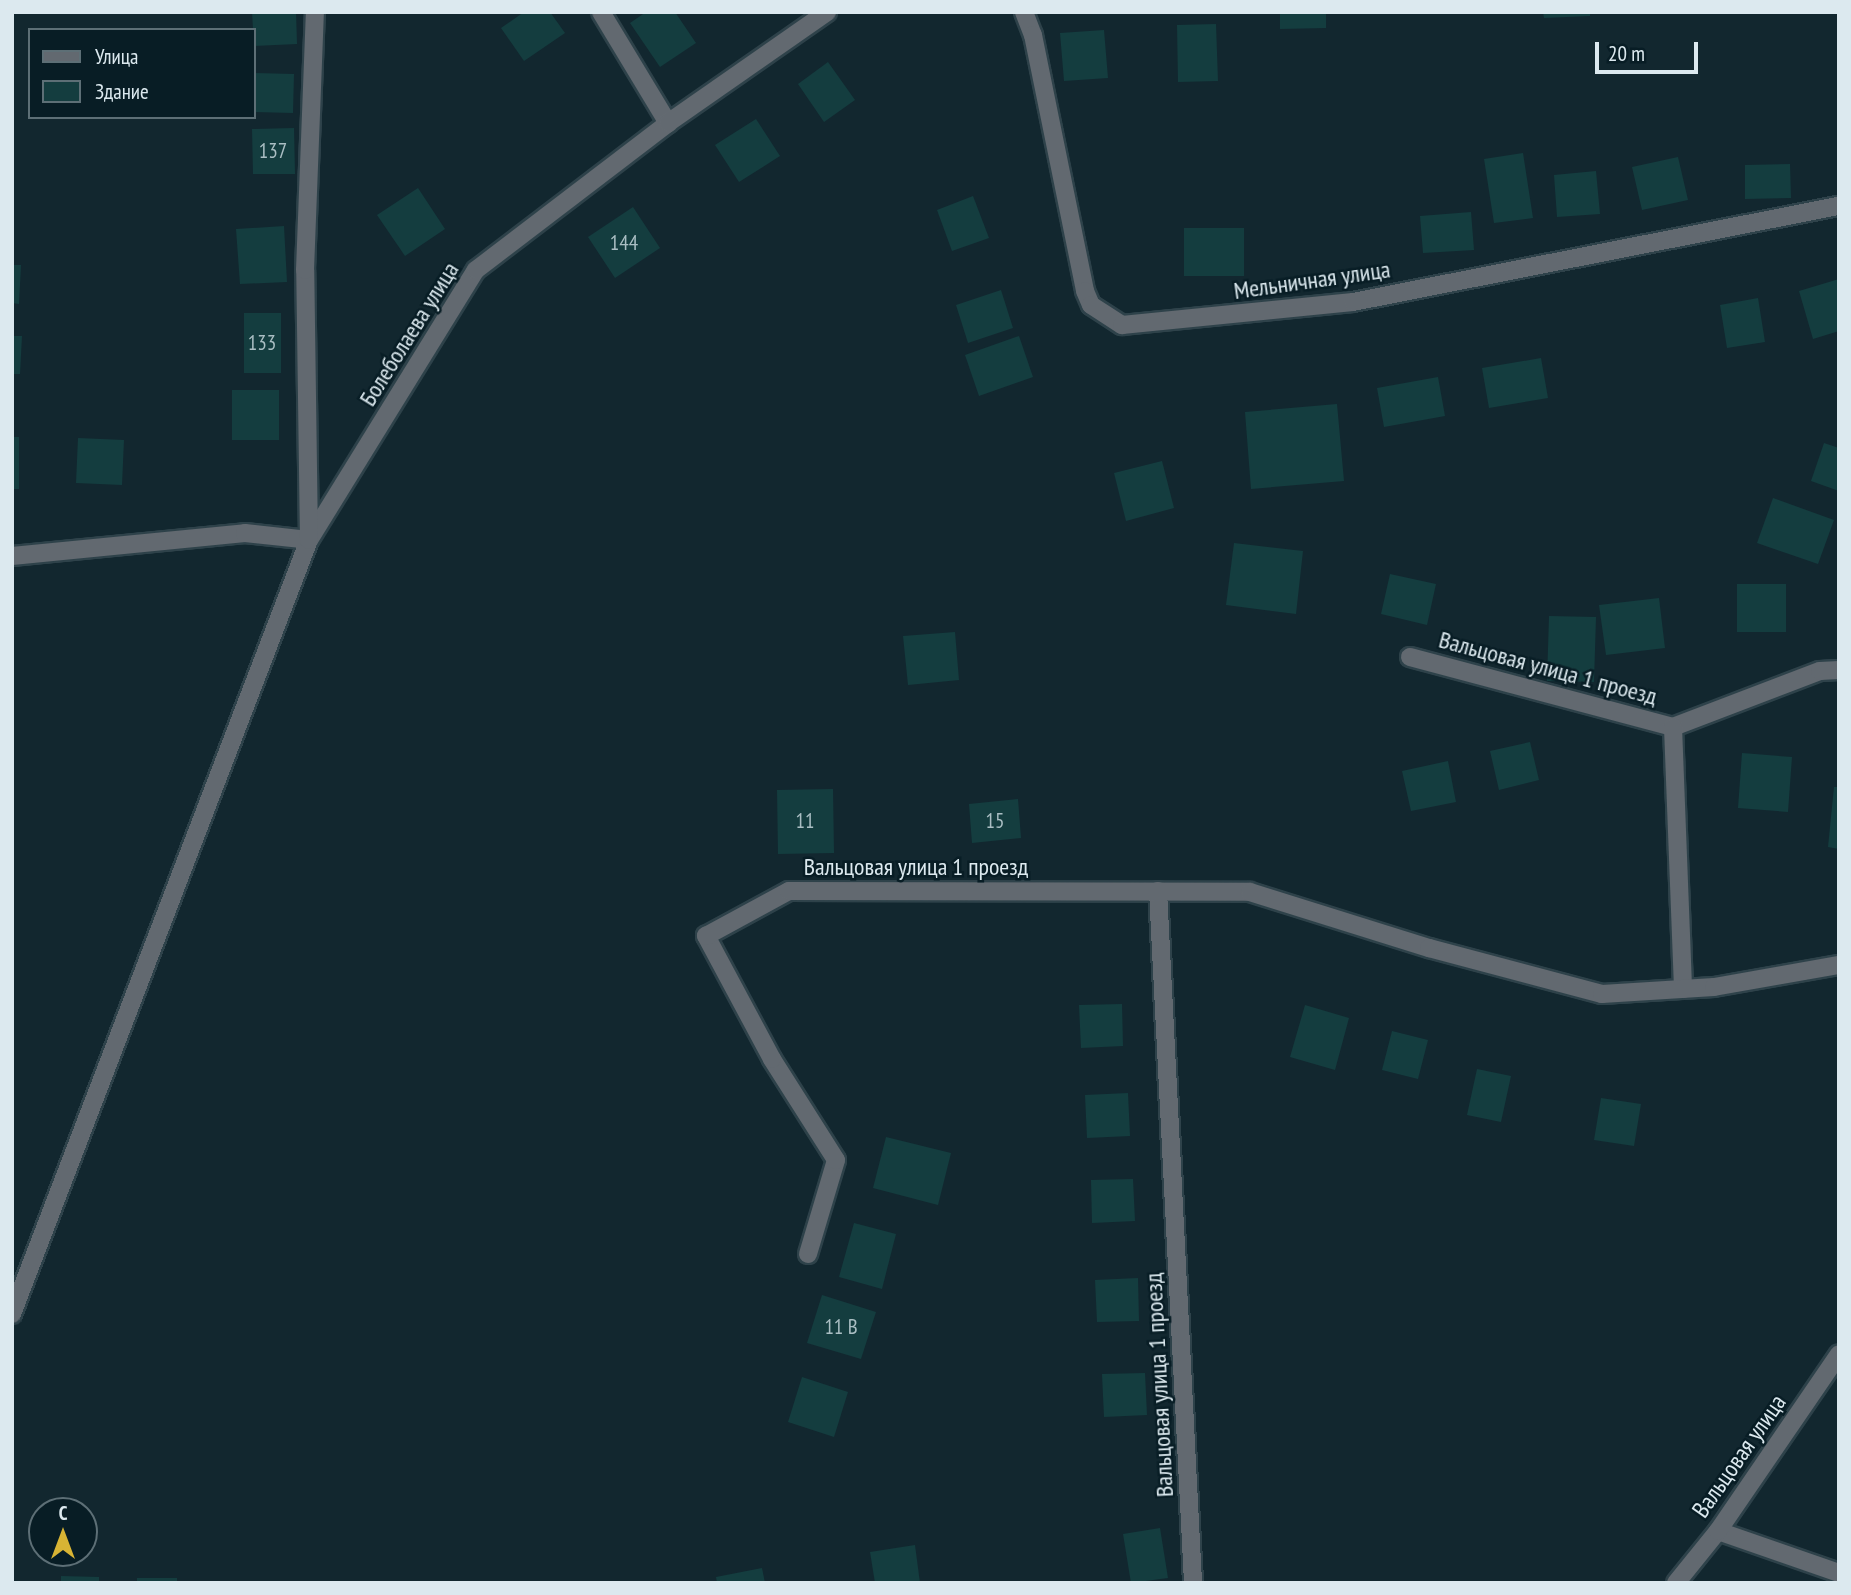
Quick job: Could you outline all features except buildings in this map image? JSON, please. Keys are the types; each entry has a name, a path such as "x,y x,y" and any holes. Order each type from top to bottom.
{"street":[{"path":"12,1314 309,540 305,270 315,12"},
{"path":"601,12 668,123"},
{"name":"Болеболаева улица","path":"309,540 476,270 668,123 827,12"},
{"name":"Мельничная улица","path":"1024,12 1033,35 1085,292 1091,305 1122,325 1353,302 1839,205"},
{"path":"12,556 245,533 309,540"},
{"name":"Вальцовая улица 1 проезд","path":"1410,657 1673,727 1820,671 1839,670"},
{"name":"Вальцовая улица 1 проезд","path":"1673,727 1684,989"},
{"name":"Вальцовая улица 1 проезд","path":"808,1254 836,1160 772,1059 706,936 789,891 1250,892 1430,948 1602,994 1684,989 1839,965"},
{"name":"Вальцовая улица 1 проезд","path":"1158,891 1193,1583"},
{"name":"Вальцовая улица","path":"1676,1583 1718,1531 1839,1354"},
{"path":"1718,1531 1839,1573"}]}
